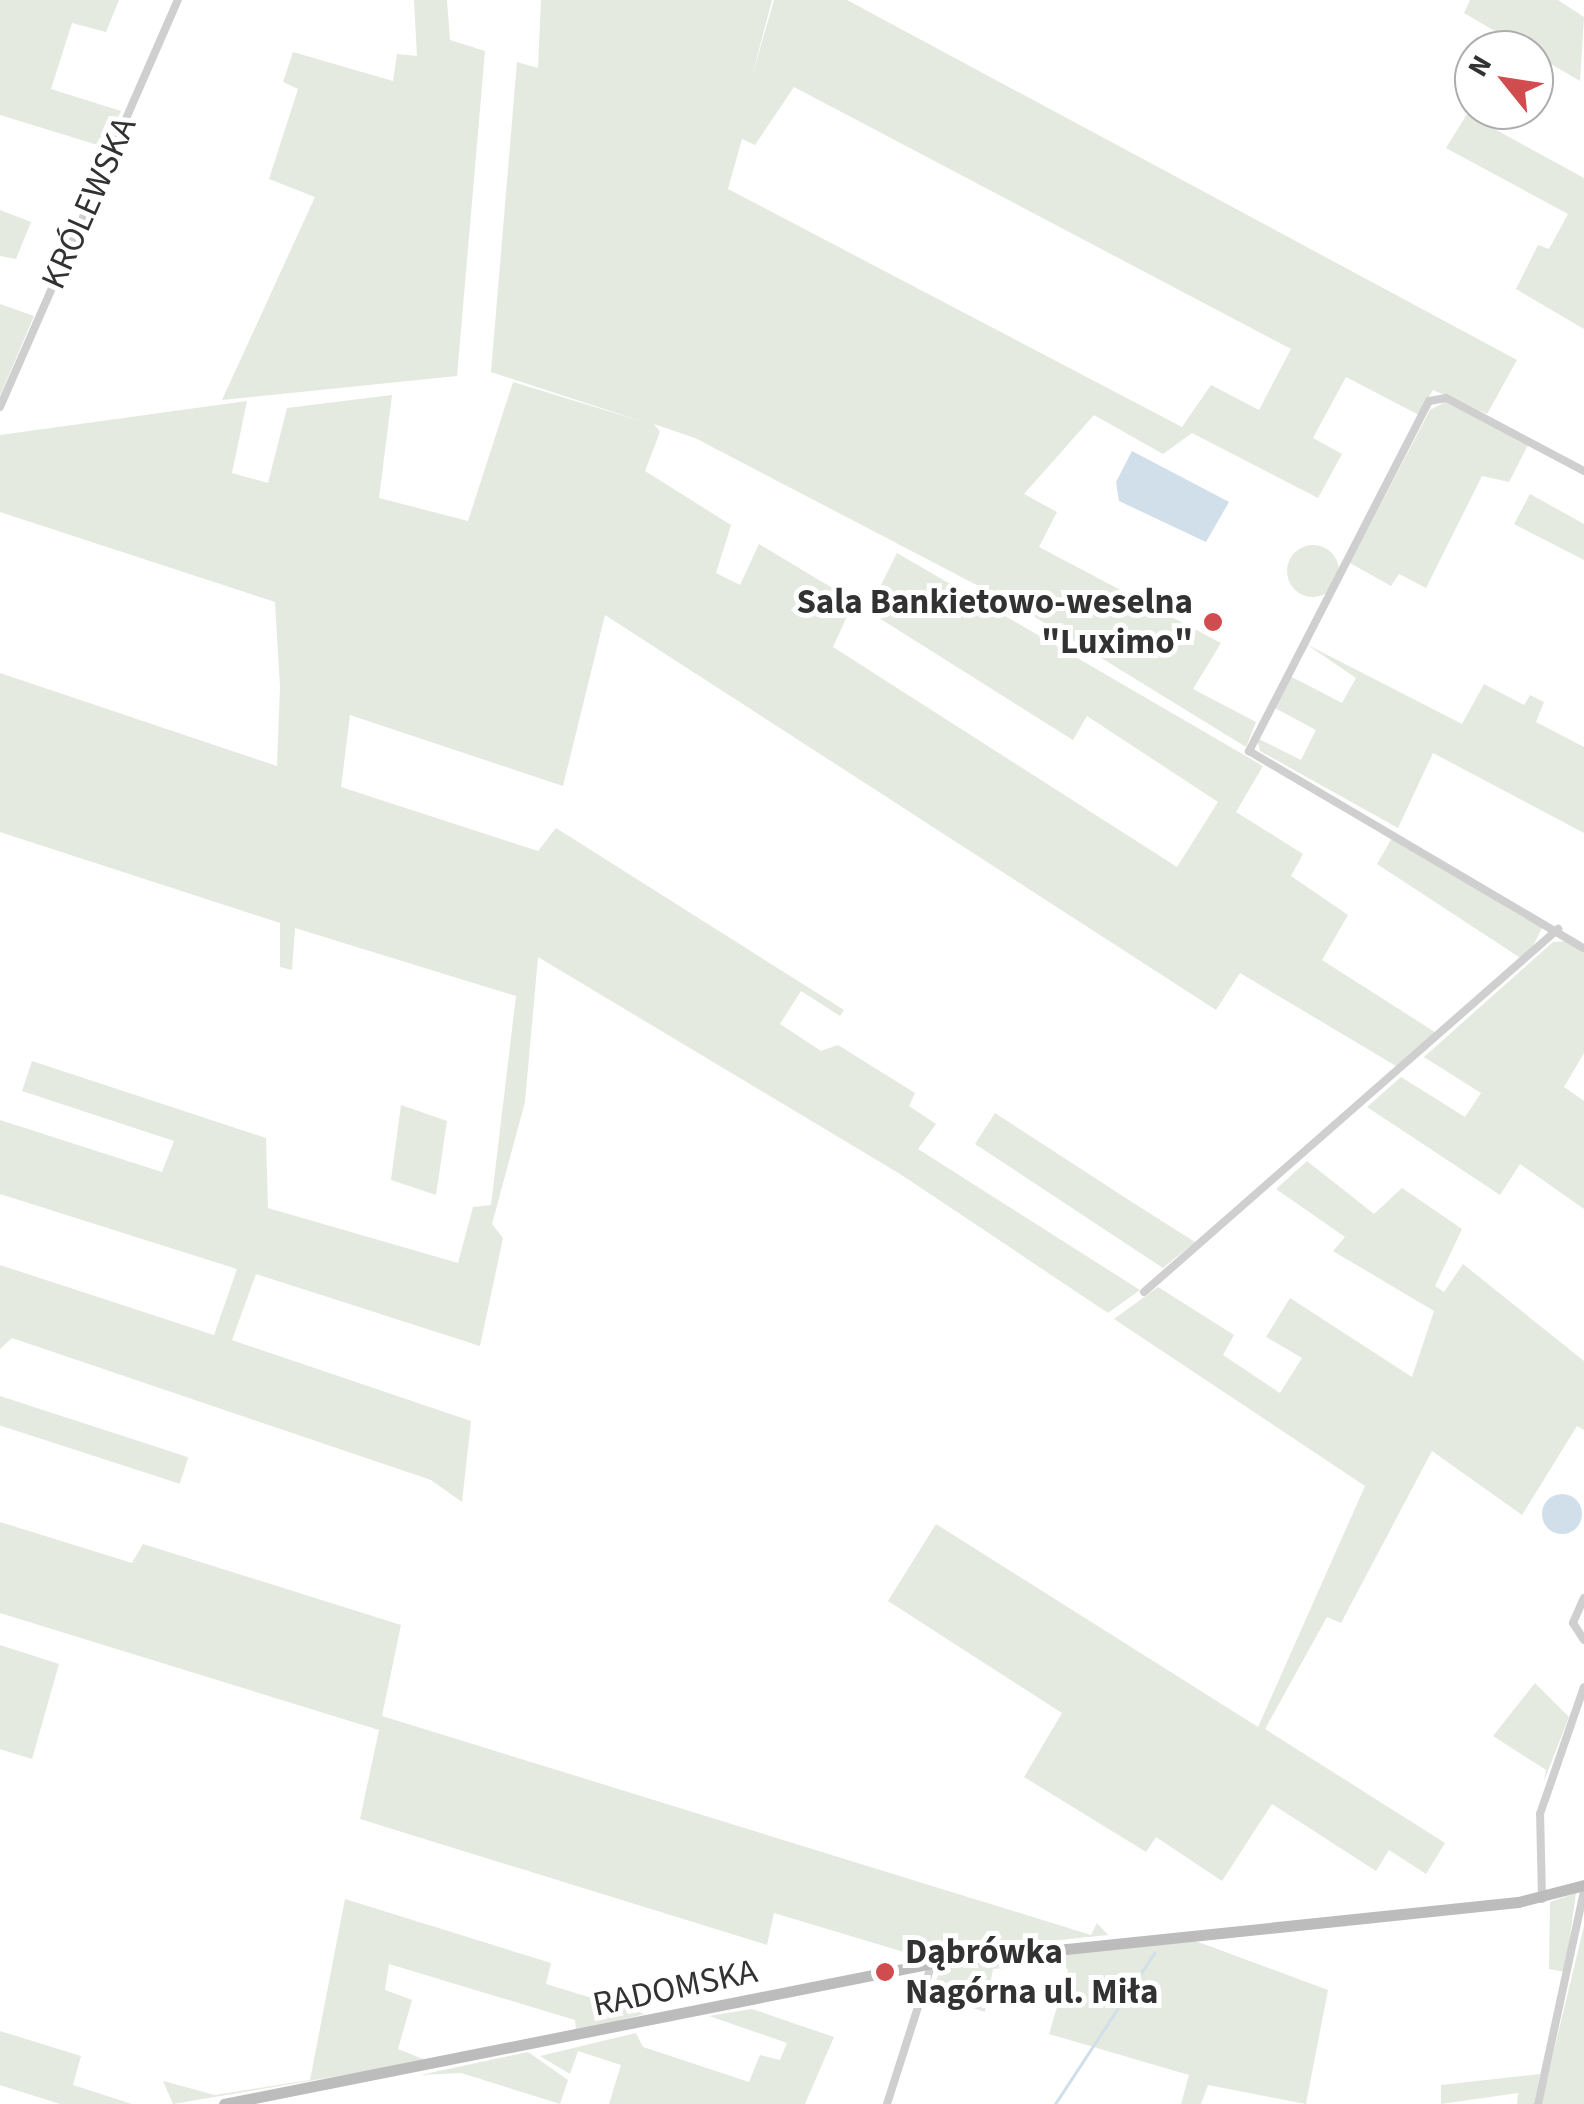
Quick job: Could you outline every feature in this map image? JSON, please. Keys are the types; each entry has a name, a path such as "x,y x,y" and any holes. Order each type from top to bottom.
{"street":[{"name":"KRÓLEWSKA","path":"0,407 178,0"},
{"path":"1584,472 1446,398 1429,402 1249,750 1584,948"},
{"path":"1144,1292 1558,930"},
{"path":"1584,1598 1573,1623 1584,1640"},
{"path":"1542,1899 1540,1814 1584,1687"},
{"path":"1538,2104 1584,1888"},
{"name":"RADOMSKA","path":"224,2104 932,1963 1542,1899 1584,1888"},
{"path":"887,2104 932,1963"}],"shaded area":[{"path":"0,0 119,0 106,32 72,23 51,89 121,111 104,147 0,115"},
{"path":"414,0 447,0 450,40 485,51 457,376 222,400 315,197 269,179 298,89 283,82 293,52 393,81 397,54 417,56"},
{"path":"541,0 772,0 751,80 774,0 847,0 1517,360 1487,414 1433,390 1419,415 1346,377 1313,438 1342,454 1318,498 1192,433 1163,454 1094,415 1024,494 1057,512 1039,547 1221,643 1193,689 1256,722 1246,747 1015,605 695,438 654,424 660,432 645,471 731,525 716,573 740,585 759,544 854,601 833,647 1177,867 1218,802 1087,716 1073,740 868,611 897,553 1263,766 1236,812 1303,854 1291,876 1348,915 1322,960 1438,1034 1396,1066 1240,973 1216,1010 605,615 563,786 350,715 341,787 538,851 556,828 844,1010 840,1016 801,991 780,1024 821,1051 838,1045 915,1093 909,1106 936,1124 918,1149 1140,1290 1108,1313 900,1174 538,957 525,1102 492,1224 503,1238 480,1346 256,1274 232,1340 471,1421 462,1502 431,1480 12,1338 0,1349 0,1265 214,1335 237,1269 0,1194 0,1120 162,1172 174,1141 22,1091 32,1061 266,1138 268,1208 458,1263 473,1207 491,1205 516,996 295,928 292,970 280,967 280,923 0,832 0,673 277,766 280,687 275,602 0,512 0,435 247,401 232,473 268,483 287,408 392,395 379,498 468,521 513,382 644,422 491,372 517,62 538,68","holes":["794,87 1291,349 1259,410 1211,385 1182,427 728,189 742,139 755,145"]},
{"path":"1470,0 1558,0 1584,17 1580,81 1554,66 1554,30 1493,30 1464,13"},
{"path":"1457,130 1496,130 1584,178 1584,329 1516,289 1538,245 1549,249 1568,214 1446,148"},
{"path":"0,210 31,222 16,259 0,256"},
{"path":"0,304 34,316 0,396"},
{"path":"1445,402 1528,445 1509,482 1482,476 1426,588 1399,574 1391,586 1350,563 1430,410"},
{"path":"1132,451 1229,502 1206,542 1119,501 1116,482"},
{"path":"1530,494 1584,524 1584,560 1514,524"},
{"path":"1313,545 1331,553 1339,571 1331,589 1313,597 1295,589 1287,571 1295,553"},
{"path":"1306,644 1462,724 1484,684 1524,705 1530,695 1544,702 1536,722 1584,747 1584,833 1433,753 1398,828 1260,751 1257,738 1301,760 1316,730 1273,707 1290,676 1342,703 1356,678"},
{"path":"1392,838 1542,928 1532,948 1522,959 1377,864"},
{"path":"1567,941 1584,953 1584,1053 1564,1087 1584,1101 1584,1209 1520,1164 1500,1195 1367,1107 1401,1077 1465,1117 1481,1093 1424,1057 1553,942"},
{"path":"401,1105 447,1121 436,1195 391,1180"},
{"path":"995,1113 1195,1242 1163,1268 975,1144"},
{"path":"1307,1161 1374,1214 1402,1188 1462,1229 1435,1286 1444,1292 1463,1264 1584,1361 1584,1430 1577,1426 1522,1515 1432,1451 1341,1623 1327,1617 1265,1729 1445,1843 1426,1874 1389,1850 1376,1871 1272,1804 1222,1881 1156,1837 1146,1852 1024,1777 1062,1713 888,1601 936,1524 1258,1727 1365,1486 1114,1319 1158,1287 1234,1335 1223,1355 1280,1393 1302,1358 1266,1337 1290,1298 1412,1377 1434,1311 1333,1251 1345,1237 1276,1189"},
{"path":"0,1396 188,1457 180,1484 0,1425"},
{"path":"1562,1494 1576,1500 1582,1514 1576,1528 1562,1534 1548,1528 1542,1514 1548,1500"},
{"path":"0,1522 132,1563 143,1544 401,1625 382,1716 1091,1935 1097,1923 1108,1935 914,1955 774,1913 767,1945 360,1819 379,1730 0,1613"},
{"path":"0,1645 59,1664 32,1759 0,1749"},
{"path":"1535,1683 1569,1717 1544,1781 1546,1770 1493,1736"},
{"path":"1576,1893 1565,1972 1549,1969 1550,1902"},
{"path":"345,1899 551,1963 546,1984 645,2014 576,2031 575,2020 389,1964 385,1990 412,2000 398,2049 428,2061 173,2104 163,2081 215,2095 310,2080"},
{"path":"1584,1926 1584,2104 1541,2104"},
{"path":"1190,1939 1328,1990 1306,2104 1208,2085 1201,2104 1181,2104 1189,2075 1049,2034 1068,1970 1052,1956"},
{"path":"1039,1956 1039,1965 993,1969 985,2012 930,1994 941,1969"},
{"path":"752,2009 834,2037 805,2104 609,2104 621,2065 578,2051 570,2074 540,2056 636,2033 643,2047 749,2082 760,2055 780,2060 787,2043 709,2016"},
{"path":"0,2031 81,2056 73,2085 132,2104 60,2104 0,2085"},
{"path":"528,2052 568,2080 560,2104 461,2073 420,2075"},
{"path":"1540,2074 1534,2104 1517,2104 1518,2093 1441,2104 1441,2085"}],"waterway":[{"path":"1055,2104 1154,1953"}],"place":[{"name":"Sala Bankietowo-weselna \"Luximo\"","path":"1213,622"},
{"name":"Dąbrówka Nagórna ul. Miła","path":"885,1972"}]}
